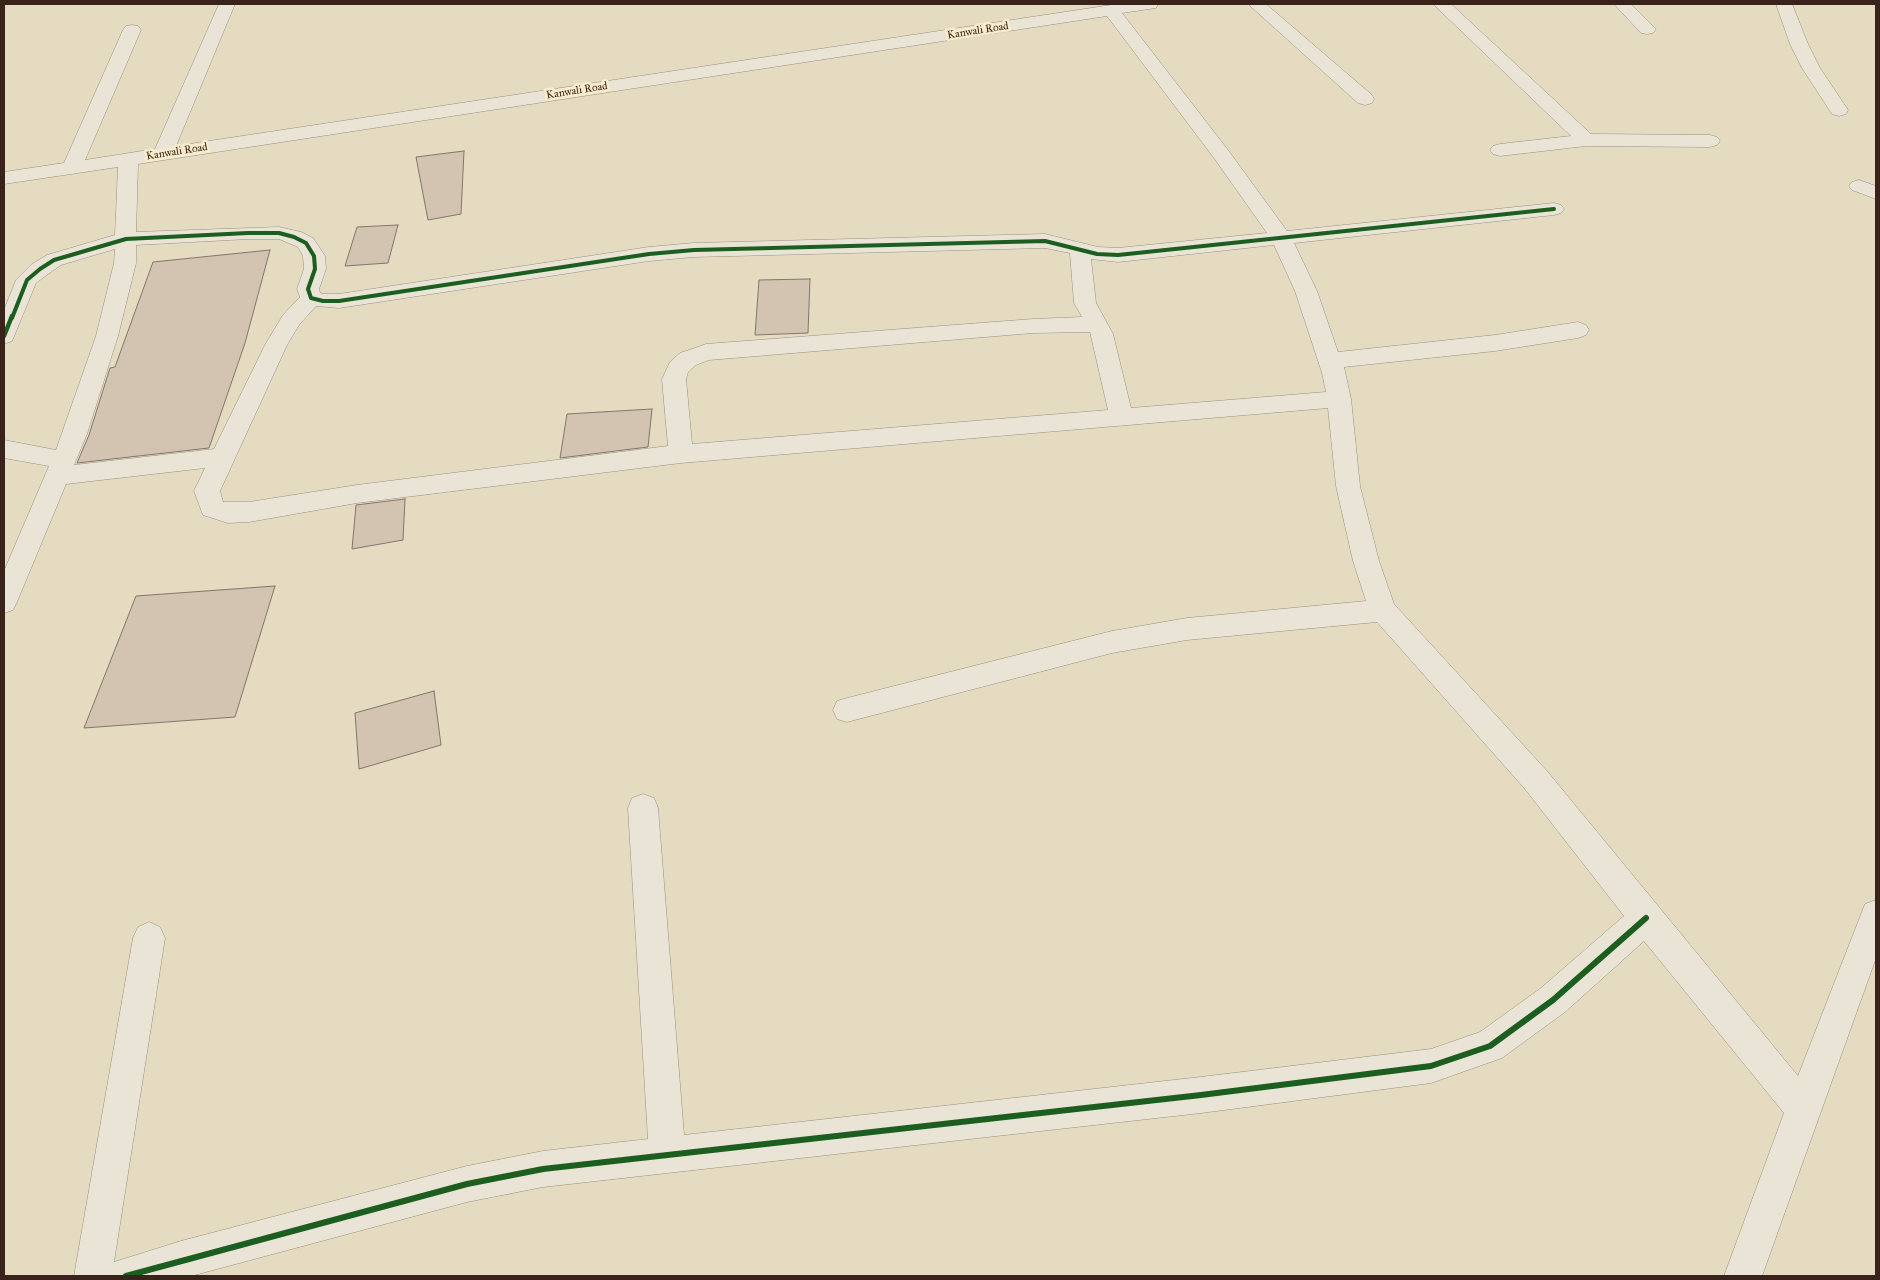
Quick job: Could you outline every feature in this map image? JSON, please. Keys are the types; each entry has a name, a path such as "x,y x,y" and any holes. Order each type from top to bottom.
{"street":[{"path":"163,154 227,4"},
{"name":"Kanwali Road","path":"4,178 1150,4"},
{"path":"1256,4 1365,99"},
{"path":"1441,4 1586,140"},
{"path":"1622,4 1647,29"},
{"path":"1784,4 1807,60 1839,110"},
{"path":"1111,10 1221,154 1281,237 1306,290 1330,361 1339,399 1348,486 1366,561 1383,610 1536,780 1646,918 1803,1109"},
{"path":"72,168 132,30"},
{"path":"1500,150 1586,140 1710,141"},
{"path":"4,602 75,434 106,336 125,263 128,160"},
{"path":"312,298 323,301 339,301 649,254 694,250 1045,241 1097,254 1118,255 1554,209"},
{"path":"4,336 27,280 40,268 54,260 126,239 256,233 279,233 294,237 306,243 314,256 315,269 308,289 312,298"},
{"path":"1080,250 1085,303 1105,347 1122,418"},
{"path":"312,298 291,320 276,344 222,457 207,491 212,508 228,513 248,512 357,494 681,454 1339,399"},
{"path":"681,454 674,379 678,368 688,360 706,352 1013,328 1096,324"},
{"path":"1330,361 1495,343 1578,330"},
{"path":"4,449 60,468 222,457"},
{"path":"847,710 1112,642 1187,629 1383,610"},
{"path":"643,808 667,1155"},
{"path":"126,1276 467,1184 543,1169 1201,1095 1431,1066 1490,1046 1553,1000 1646,918"},
{"path":"1743,1276 1803,1109 1875,926"},
{"path":"93,1276 149,938"}],"building":[{"path":"464,151 461,214 428,220 416,157"},
{"path":"398,225 388,263 345,266 357,227"},
{"path":"270,250 245,343 209,448 77,463 89,435 110,368 115,367 153,262"},
{"path":"810,279 808,333 755,335 759,280"},
{"path":"652,409 648,447 560,458 567,414"},
{"path":"405,499 403,540 352,549 356,505"},
{"path":"275,586 235,717 84,728 136,596"},
{"path":"434,691 441,745 359,769 355,713"}],"cycle path":[{"path":"4,336 27,280 40,269 54,260 126,239 248,233 279,233 294,237 306,243 314,256 315,269 308,289 311,298 323,301 339,301 649,254 694,250 1045,241 1097,254 1118,255 1554,209"},
{"path":"126,1276 467,1184 543,1169 1201,1095 1431,1066 1490,1046 1553,1000 1646,918"}]}
